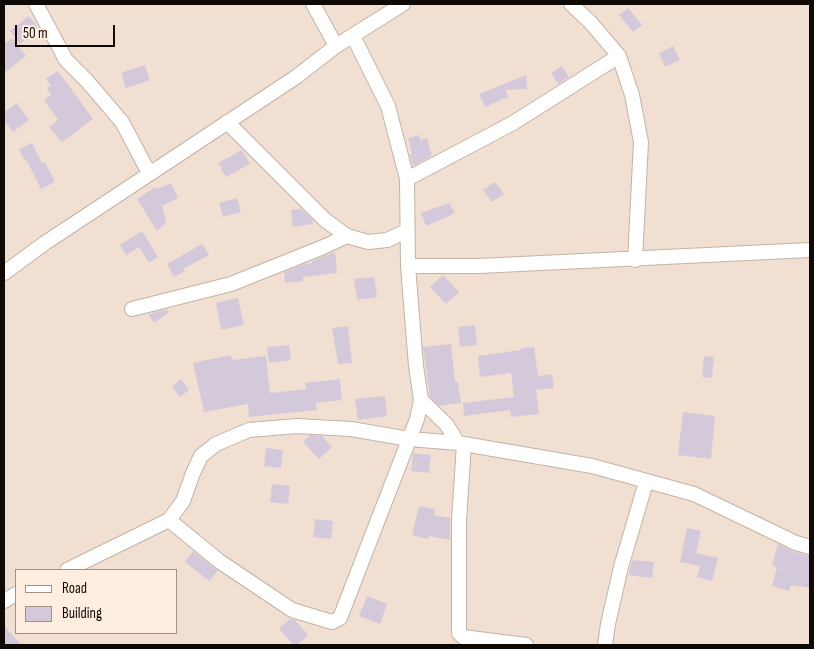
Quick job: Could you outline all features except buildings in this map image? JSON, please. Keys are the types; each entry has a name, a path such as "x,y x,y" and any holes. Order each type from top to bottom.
{"street":[{"path":"36,4 66,60 87,81 122,122 149,174"},
{"path":"313,4 336,46"},
{"path":"4,274 45,243 296,77 336,46 403,4"},
{"path":"571,4 592,23 619,56 632,95 641,142 635,260"},
{"path":"169,520 219,562 292,610 332,622 340,618 417,419 421,400 416,366 408,266 407,179 388,106 353,36"},
{"path":"407,179 513,124 619,56"},
{"path":"227,122 325,220 347,236 368,242 387,240 407,231"},
{"path":"132,309 231,284 347,236"},
{"path":"408,266 479,266 635,260 810,250"},
{"path":"421,400 446,424 461,444 459,633 463,637 526,645"},
{"path":"69,569 169,520 183,502 193,473 202,456 216,444 249,430 297,426 351,429 409,439 461,444 592,466 694,494 796,543 810,547"},
{"path":"605,645 621,567 646,482"},
{"path":"4,601 15,595"}]}
